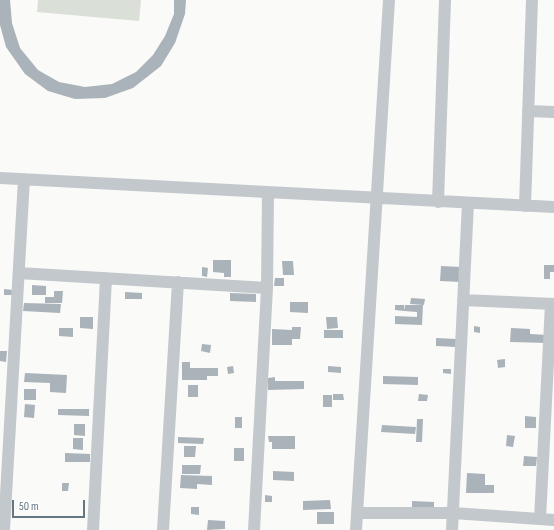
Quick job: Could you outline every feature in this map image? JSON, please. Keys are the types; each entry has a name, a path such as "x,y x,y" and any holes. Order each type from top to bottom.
{"street":[{"path":"356,530 389,0"},
{"path":"438,202 445,0"},
{"path":"525,206 532,0"},
{"path":"528,111 554,112"},
{"path":"0,178 377,199 554,207"},
{"path":"4,530 24,179"},
{"path":"254,530 267,288 268,193"},
{"path":"452,530 468,203"},
{"path":"19,273 267,288"},
{"path":"93,530 106,278"},
{"path":"163,530 178,282"},
{"path":"463,300 553,304 550,396 540,519"},
{"path":"357,513 453,513 554,520"}],"shaded area":[{"path":"38,0 141,0 139,21 37,12"}],"building":[{"path":"0,0 10,0 12,23 20,48 38,70 59,82 85,87 112,84 136,72 153,55 165,36 174,14 174,0 186,0 185,14 175,43 161,66 133,88 105,98 75,99 48,91 25,74 6,47 0,25"},
{"path":"213,260 231,260 231,277 224,277 224,273 213,272"},
{"path":"282,261 293,261 294,275 283,275"},
{"path":"544,265 554,265 554,272 550,272 550,279 544,279"},
{"path":"441,266 461,267 461,282 440,281"},
{"path":"202,267 208,268 207,277 202,276"},
{"path":"275,278 284,278 284,286 274,286"},
{"path":"32,285 46,286 46,295 32,295"},
{"path":"4,289 13,290 12,295 4,295"},
{"path":"54,291 63,291 62,303 45,303 45,297 54,297"},
{"path":"125,292 142,293 142,299 125,299"},
{"path":"230,293 256,294 256,302 230,301"},
{"path":"411,298 425,299 424,305 410,304"},
{"path":"290,302 308,302 308,313 290,312"},
{"path":"24,303 61,304 60,313 23,311"},
{"path":"395,305 404,305 404,311 395,310"},
{"path":"405,305 423,305 422,325 395,324 395,316 417,317 417,312 404,311"},
{"path":"80,317 93,317 93,329 80,328"},
{"path":"326,317 337,317 338,328 327,329"},
{"path":"474,326 480,327 480,333 474,332"},
{"path":"292,327 301,327 300,339 292,339 292,345 272,345 272,329 292,330"},
{"path":"59,328 73,328 73,337 59,336"},
{"path":"511,328 530,329 530,334 548,335 548,343 510,342"},
{"path":"324,330 343,330 343,338 324,338"},
{"path":"436,338 456,339 456,347 436,346"},
{"path":"202,344 211,345 210,353 201,351"},
{"path":"0,351 7,351 6,362 0,361"},
{"path":"505,359 505,367 498,368 497,360"},
{"path":"182,362 190,362 190,368 218,368 218,376 207,376 207,380 182,380"},
{"path":"233,366 234,373 228,374 227,367"},
{"path":"328,366 341,367 341,373 328,372"},
{"path":"443,369 451,369 451,374 443,373"},
{"path":"25,373 67,375 66,393 50,392 50,383 24,382"},
{"path":"383,376 418,377 418,385 383,384"},
{"path":"275,377 275,381 304,381 304,389 268,390 268,378"},
{"path":"188,385 198,385 198,397 188,397"},
{"path":"24,389 36,389 36,400 24,400"},
{"path":"333,394 343,394 344,400 333,400"},
{"path":"419,394 428,395 427,401 418,401"},
{"path":"323,395 332,395 332,407 323,407"},
{"path":"25,404 35,405 34,418 24,417"},
{"path":"58,409 89,409 89,416 58,415"},
{"path":"525,416 536,417 536,428 525,428"},
{"path":"235,417 242,417 242,428 235,428"},
{"path":"417,419 423,419 422,442 416,442"},
{"path":"74,424 85,424 85,436 74,435"},
{"path":"382,425 416,427 415,434 381,432"},
{"path":"507,435 515,436 513,447 506,446"},
{"path":"268,436 295,436 295,449 272,449 272,442 269,442"},
{"path":"178,437 204,438 203,444 178,443"},
{"path":"73,438 83,438 83,450 73,449"},
{"path":"184,446 196,446 195,457 184,457"},
{"path":"234,448 244,448 244,461 234,461"},
{"path":"65,453 90,454 90,462 65,462"},
{"path":"524,456 537,457 536,466 523,466"},
{"path":"182,465 201,465 200,474 182,474"},
{"path":"273,471 294,472 294,481 273,480"},
{"path":"467,473 485,474 485,485 494,485 494,493 466,493"},
{"path":"181,475 212,476 212,485 197,484 197,489 180,488"},
{"path":"62,483 69,483 68,491 62,491"},
{"path":"265,495 272,496 272,502 265,502"},
{"path":"330,500 331,509 303,510 303,501"},
{"path":"412,501 434,502 434,510 412,509"},
{"path":"191,507 199,507 199,515 191,514"},
{"path":"317,512 334,512 334,524 317,524"},
{"path":"208,520 225,521 225,529 207,530"}]}
